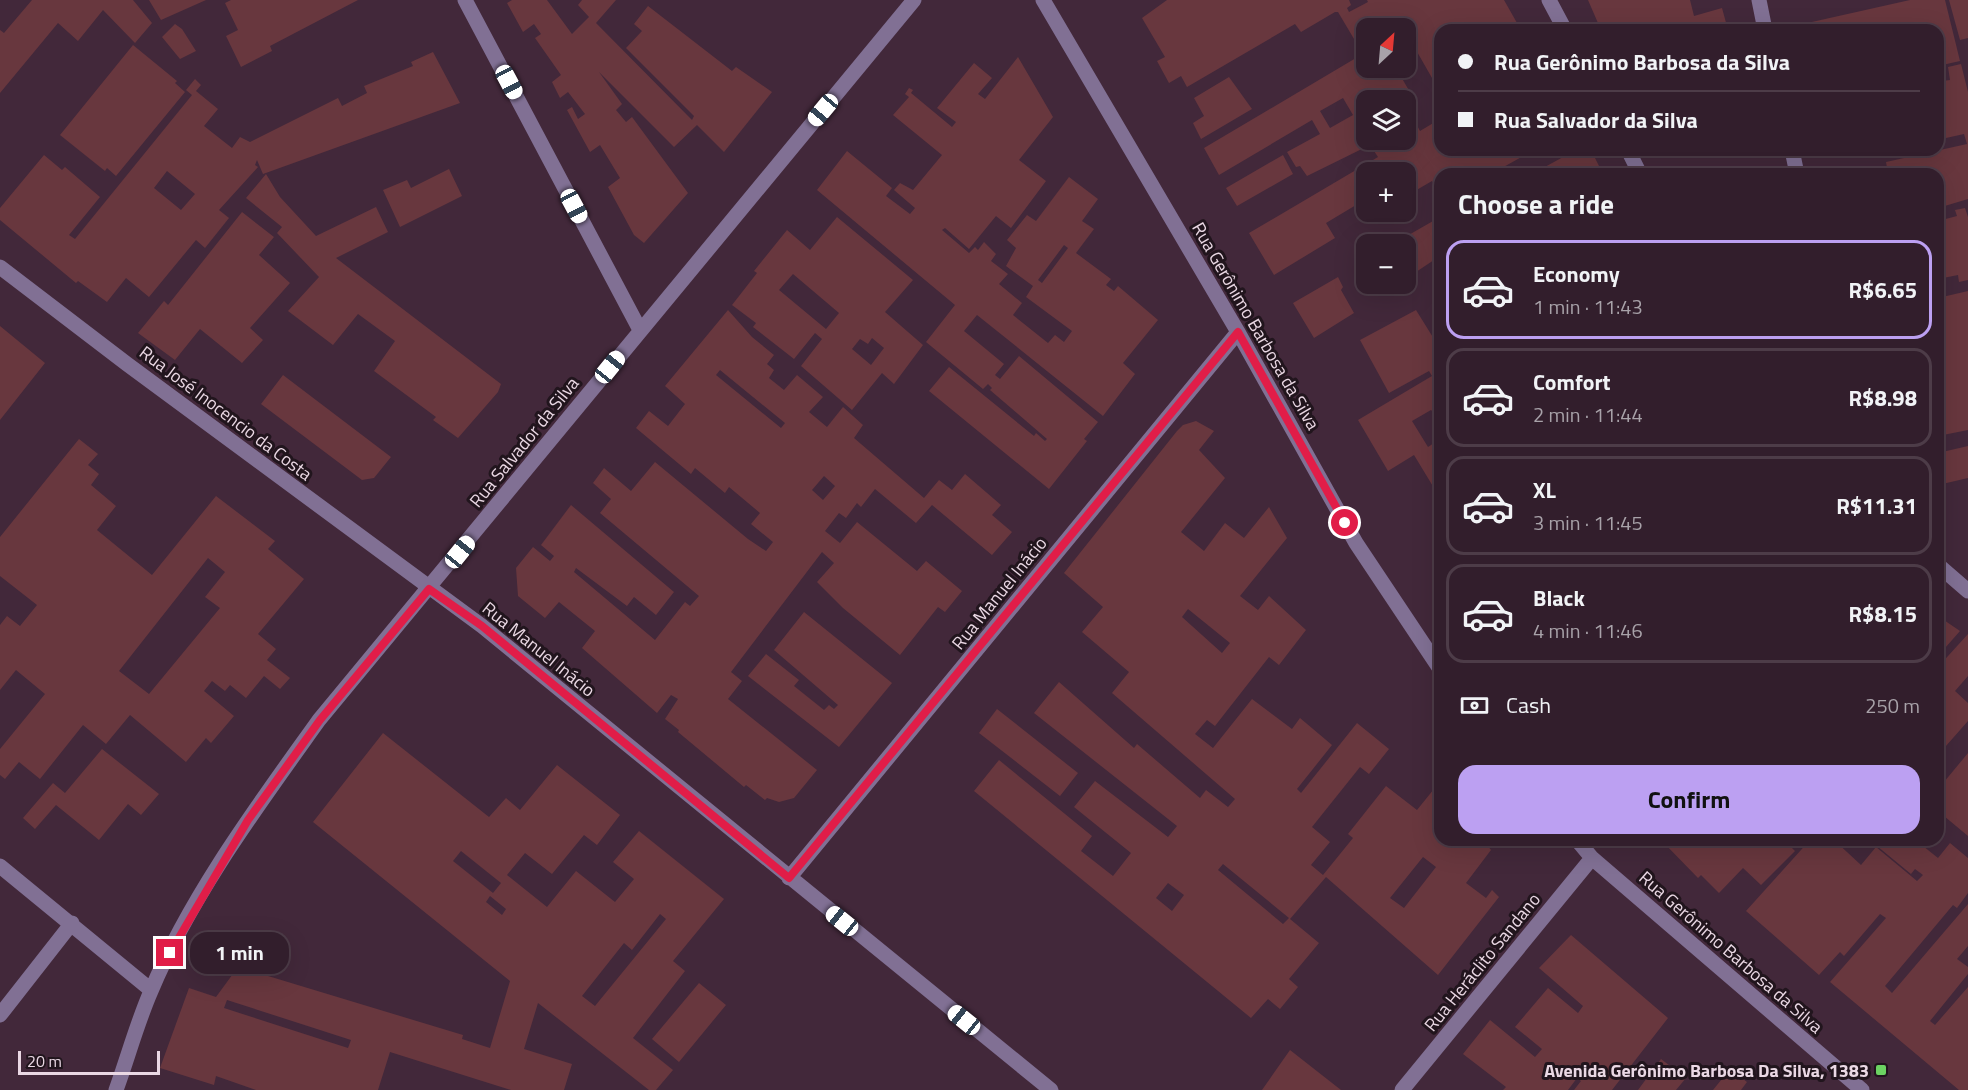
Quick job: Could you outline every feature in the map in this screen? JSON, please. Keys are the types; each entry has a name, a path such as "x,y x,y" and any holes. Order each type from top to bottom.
{"street":[{"path":"465,0 640,330"},
{"name":"Rua Salvador da Silva","path":"116,1090 151,990 189,916 248,820 320,720 914,0"},
{"name":"Rua Gerônimo Barbosa da Silva","path":"1043,0 1238,332 1356,543 1434,660"},
{"path":"1549,0 1562,24"},
{"path":"1759,0 1765,24"},
{"name":"Rua José Inocencio da Costa","path":"0,267 429,589"},
{"name":"Rua Manuel Inácio","path":"789,878 1238,332"},
{"path":"1944,570 1968,591"},
{"name":"Rua Manuel Inácio","path":"429,589 491,634 1051,1090"},
{"name":"Rua Gerônimo Barbosa da Silva","path":"1582,846 1592,858 1862,1090"},
{"name":"Rua Heráclito Sandano","path":"1402,1090 1592,858"},
{"path":"0,866 151,990"},
{"path":"0,1015 72,923"}],"building":[{"path":"32,0 133,0 152,23 135,43 103,10 78,41 58,23 0,93 0,30 4,33"},
{"path":"149,0 206,0 161,20"},
{"path":"231,0 358,0 270,46 272,51 241,67 226,36 238,30 225,3"},
{"path":"512,0 547,0 572,34 589,17 578,5 582,0 616,0 596,23 692,120 694,116 626,48 642,31 634,24 648,6 732,71 736,67 772,92 724,152 697,125 674,147 599,72 622,104 616,110 626,122 632,117 688,193 644,243 634,235 608,187 620,178 600,145 590,152 567,110 572,107 578,119 585,114 568,92 560,98 552,82 561,75 535,38 541,34 534,24 523,32 507,3"},
{"path":"1167,0 1349,0 1351,5 1347,8 1349,12 1368,2 1367,0 1504,0 1518,24 1434,24 1434,82 1416,50 1416,18 1356,18 1356,42 1338,12 1301,32 1295,24 1187,87 1181,76 1169,83 1157,61 1165,57 1142,18"},
{"path":"1588,0 1690,0 1694,16 1722,8 1726,24 1598,24"},
{"path":"1910,0 1945,0 1960,61 1944,65 1944,24 1803,24"},
{"path":"1949,0 1968,0 1968,38 1960,40"},
{"path":"175,24 182,29 196,51 180,59 162,37"},
{"path":"133,45 177,81 175,83 185,92 116,176 107,168 105,171 60,135"},
{"path":"433,52 460,103 263,174 257,160 255,165 258,167 219,210 229,218 205,248 196,240 149,297 126,278 107,302 78,281 76,283 0,220 0,208 44,155 62,170 65,167 100,197 69,235 75,239 192,95 186,90 195,79 201,85 196,91 218,109 204,126 232,148 240,137 250,142 338,98 342,106 367,93 364,86 413,66 411,62","holes":["167,171 195,194 181,210 154,188"]},
{"path":"1018,57 1053,117 1019,160 1046,181 1011,228 996,216 969,249 945,228 942,230 969,253 975,247 978,250 984,242 996,254 991,261 1008,274 999,284 1022,303 1013,315 1048,343 1055,335 1064,342 1072,331 1026,297 1033,286 1006,266 1016,248 1007,240 1027,215 1036,221 1069,177 1098,199 1082,221 1094,229 1076,253 1111,279 1106,285 1114,291 1118,286 1158,320 1123,363 1135,374 1103,416 977,315 964,331 1004,364 995,375 1000,379 1019,356 1098,422 1084,439 1087,441 1049,489 929,391 949,367 1034,436 1036,433 1045,441 1047,439 990,390 992,388 988,384 983,389 926,342 955,305 817,190 847,151 892,188 886,196 910,214 915,208 894,190 900,183 913,190 942,155 893,115 909,97 905,94 909,88 913,90 911,93 952,127 956,122 937,108 974,63 992,78 978,94 985,99","holes":["1064,245 1068,248 1042,283 1038,280"]},
{"path":"1356,58 1356,78 1402,78 1409,90 1356,90 1356,150 1360,150 1307,176 1300,166 1296,167 1287,152 1320,134 1312,120 1219,175 1204,148","holes":["1343,98 1353,115 1330,128 1320,111"]},
{"path":"1961,64 1968,92 1968,199 1944,206 1944,168 1887,168 1886,162 1913,156 1944,156 1944,149 1967,144 1964,134 1946,138 1944,133 1944,81 1950,80 1948,67"},
{"path":"1229,77 1252,109 1201,139 1193,123 1204,116 1194,98"},
{"path":"1434,123 1434,156 1523,156 1502,168 1434,168 1434,184 1432,181 1416,190 1416,162 1370,162 1378,157 1373,150 1416,150 1416,124 1420,131"},
{"path":"1283,155 1293,174 1237,206 1226,188"},
{"path":"1565,156 1594,156 1600,168 1543,168"},
{"path":"449,169 462,196 400,227 383,190 407,180 411,188"},
{"path":"1356,170 1356,205 1326,223 1335,238 1274,275 1249,233"},
{"path":"266,174 280,197 316,236 376,207 388,232 336,258 501,384 498,392 458,438 433,420 436,417 374,371 395,341 358,314 333,345 288,311 319,277 277,233 282,227 246,198"},
{"path":"1965,208 1968,217 1968,280 1959,282 1958,275 1944,278 1944,219 1957,216 1955,210"},
{"path":"242,212 274,237 259,255 290,283 250,328 263,340 242,363 200,329 175,360 138,333 164,301 168,305"},
{"path":"837,217 913,280 885,312 923,345 894,384 882,373 852,410 801,366 822,339 815,333 794,359 753,327 756,323 732,305 757,273 754,271 787,230 810,250","holes":["793,274 839,313 826,329 779,290","872,338 884,348 871,365 852,349 860,339 868,344"]},
{"path":"1434,220 1434,260 1416,272 1416,234 1410,234"},
{"path":"1338,277 1343,287 1341,290 1354,313 1314,338 1293,303"},
{"path":"1968,291 1968,430 1944,435 1944,297"},
{"path":"728,310 752,337 774,355 767,364 774,370 769,378 784,390 797,375 823,397 809,412 827,427 843,407 863,425 854,438 924,498 939,480 952,490 965,474 1001,505 992,515 1012,532 992,555 932,505 916,523 875,489 861,507 857,503 846,518 839,513 825,531 840,543 857,522 917,571 926,561 962,591 945,612 938,607 900,655 843,608 817,582 834,563 822,552 731,672 742,681 728,699 817,770 794,798 779,802 767,798 765,800 746,785 744,787 665,719 678,699 671,695 657,713 582,648 595,631 559,602 545,618 518,596 516,568 533,547 550,561 554,556 541,545 571,505 674,592 656,615 634,597 627,606 576,568 574,572 655,640 685,602 690,606 699,596 600,513 611,499 593,483 604,468 631,491 655,462 748,539 766,551 773,542 751,524 760,513 729,487 725,493 695,468 691,474 636,428 649,411 668,426 685,404 665,386","holes":["720,370 785,423 781,428 716,375","824,476 835,486 823,500 812,490"]},
{"path":"1416,310 1434,339 1434,413 1431,410 1412,421 1428,447 1434,443 1434,488 1414,455 1388,471 1358,420 1432,376 1429,371 1389,393 1360,340"},
{"path":"0,326 45,363 0,420"},
{"path":"283,375 391,457 374,478 362,480 261,404"},
{"path":"1196,421 1214,431 1199,450 1225,478 1181,532 1204,551 1225,523 1244,538 1269,507 1287,538 1240,596 1258,610 1269,596 1306,630 1279,665 1269,657 1215,726 1207,720 1195,734 1213,748 1252,699 1292,729 1300,718 1332,745 1297,789 1301,793 1357,723 1389,749 1369,774 1360,767 1312,827 1330,842 1311,865 1323,875 1353,838 1348,834 1386,786 1417,810 1434,789 1434,846 1488,846 1491,850 1466,883 1486,898 1492,890 1499,897 1438,975 1326,877 1290,919 1319,943 1289,979 1298,987 1280,1009 1268,999 1251,1018 974,791 999,760 1092,836 1081,851 1113,876 1131,853 1074,807 1095,781 1168,837 1177,826 1034,713 1059,682 1134,748 1137,744 1200,798 1206,790 1228,807 1235,799 1112,693 1129,672 1082,632 1103,607 1064,573 1183,425","holes":["1188,609 1230,643 1222,653 1182,617","1423,857 1436,867 1404,908 1390,898","1223,864 1289,918 1283,924 1218,870","1168,883 1184,895 1172,911 1156,898"]},
{"path":"79,439 98,454 88,465 99,474 91,485 116,506 97,530 152,575 216,496 275,541 268,549 304,579 258,634 276,649 267,660 290,678 280,689 264,676 246,698 230,685 225,691 212,681 204,691 234,716 211,743 206,738 186,762 130,715 106,744 83,725 40,779 19,762 5,779 0,775 0,749 45,694 16,670 0,690 0,625 7,616 20,626 37,605 0,576 0,537","holes":["208,558 225,572 205,597 220,608 149,694 119,671"]},
{"path":"1968,446 1968,478 1944,484 1944,452"},
{"path":"804,612 892,683 839,747 748,676 766,654 799,680 794,686 824,710 829,705 834,709 838,705 774,650"},
{"path":"1944,620 1960,631 1944,649"},
{"path":"1968,634 1968,676 1955,691 1968,703 1968,721 1944,748 1944,660"},
{"path":"997,709 1078,773 1060,796 979,733"},
{"path":"383,733 489,817 506,798 520,810 557,765 620,815 597,845 584,835 552,874 525,853 507,875 547,907 576,871 615,902 634,879 613,862 639,831 724,899 673,961 685,971 633,1038 673,1070 656,1090 649,1090 538,1003 524,1049 572,1064 564,1090 511,1090 390,1052 378,1090 256,1090 216,1076 214,1085 160,1068 189,988 216,997 238,967 463,1035 462,1039 490,1048 510,981 313,822","holes":["461,851 501,883 493,893 453,861","490,896 506,909 502,915 486,902","660,914 666,919 595,1006 582,996 624,943 632,950","227,1000 351,1040 348,1048 224,1008"]},
{"path":"102,749 159,794 141,815 128,804 99,840 56,805 35,829 23,818 53,783 65,793"},
{"path":"1968,753 1968,836 1944,816 1944,782"},
{"path":"1950,843 1968,858 1968,893 1957,908 1953,905 1885,986 1892,993 1968,904 1968,946 1957,959 1968,967 1968,974 1930,1021 1935,1025 1968,987 1968,1090 1959,1090 1830,982 1886,918 1880,914 1844,956 1840,952 1819,975 1746,911 1805,846 1840,846 1861,865 1876,847 1917,881 1923,875 1915,869 1911,874 1877,846 1923,846 1938,858"},
{"path":"1667,846 1790,846 1795,851 1761,885 1743,868 1719,893 1701,875 1698,878"},
{"path":"1571,935 1668,1018 1612,1090 1574,1090 1581,1081 1577,1078 1568,1090 1503,1090 1506,1087 1463,1054 1490,1020 1535,1057 1542,1049 1515,1027 1548,988 1578,1013 1583,1006 1539,968"},
{"path":"699,983 726,1005 679,1062 652,1039"},
{"path":"1290,1050 1341,1090 1262,1090"},
{"path":"1661,1059 1686,1078 1676,1090 1638,1090"},
{"path":"1730,1069 1747,1082 1741,1090 1713,1090"}],"place":[{"name":"Avenida Gerônimo Barbosa Da Silva, 1383","path":"1881,1070"}],"route":[{"path":"170,953 189,916 248,820 320,720 429,589 482,626 789,878 1238,332 1345,523"}]}
